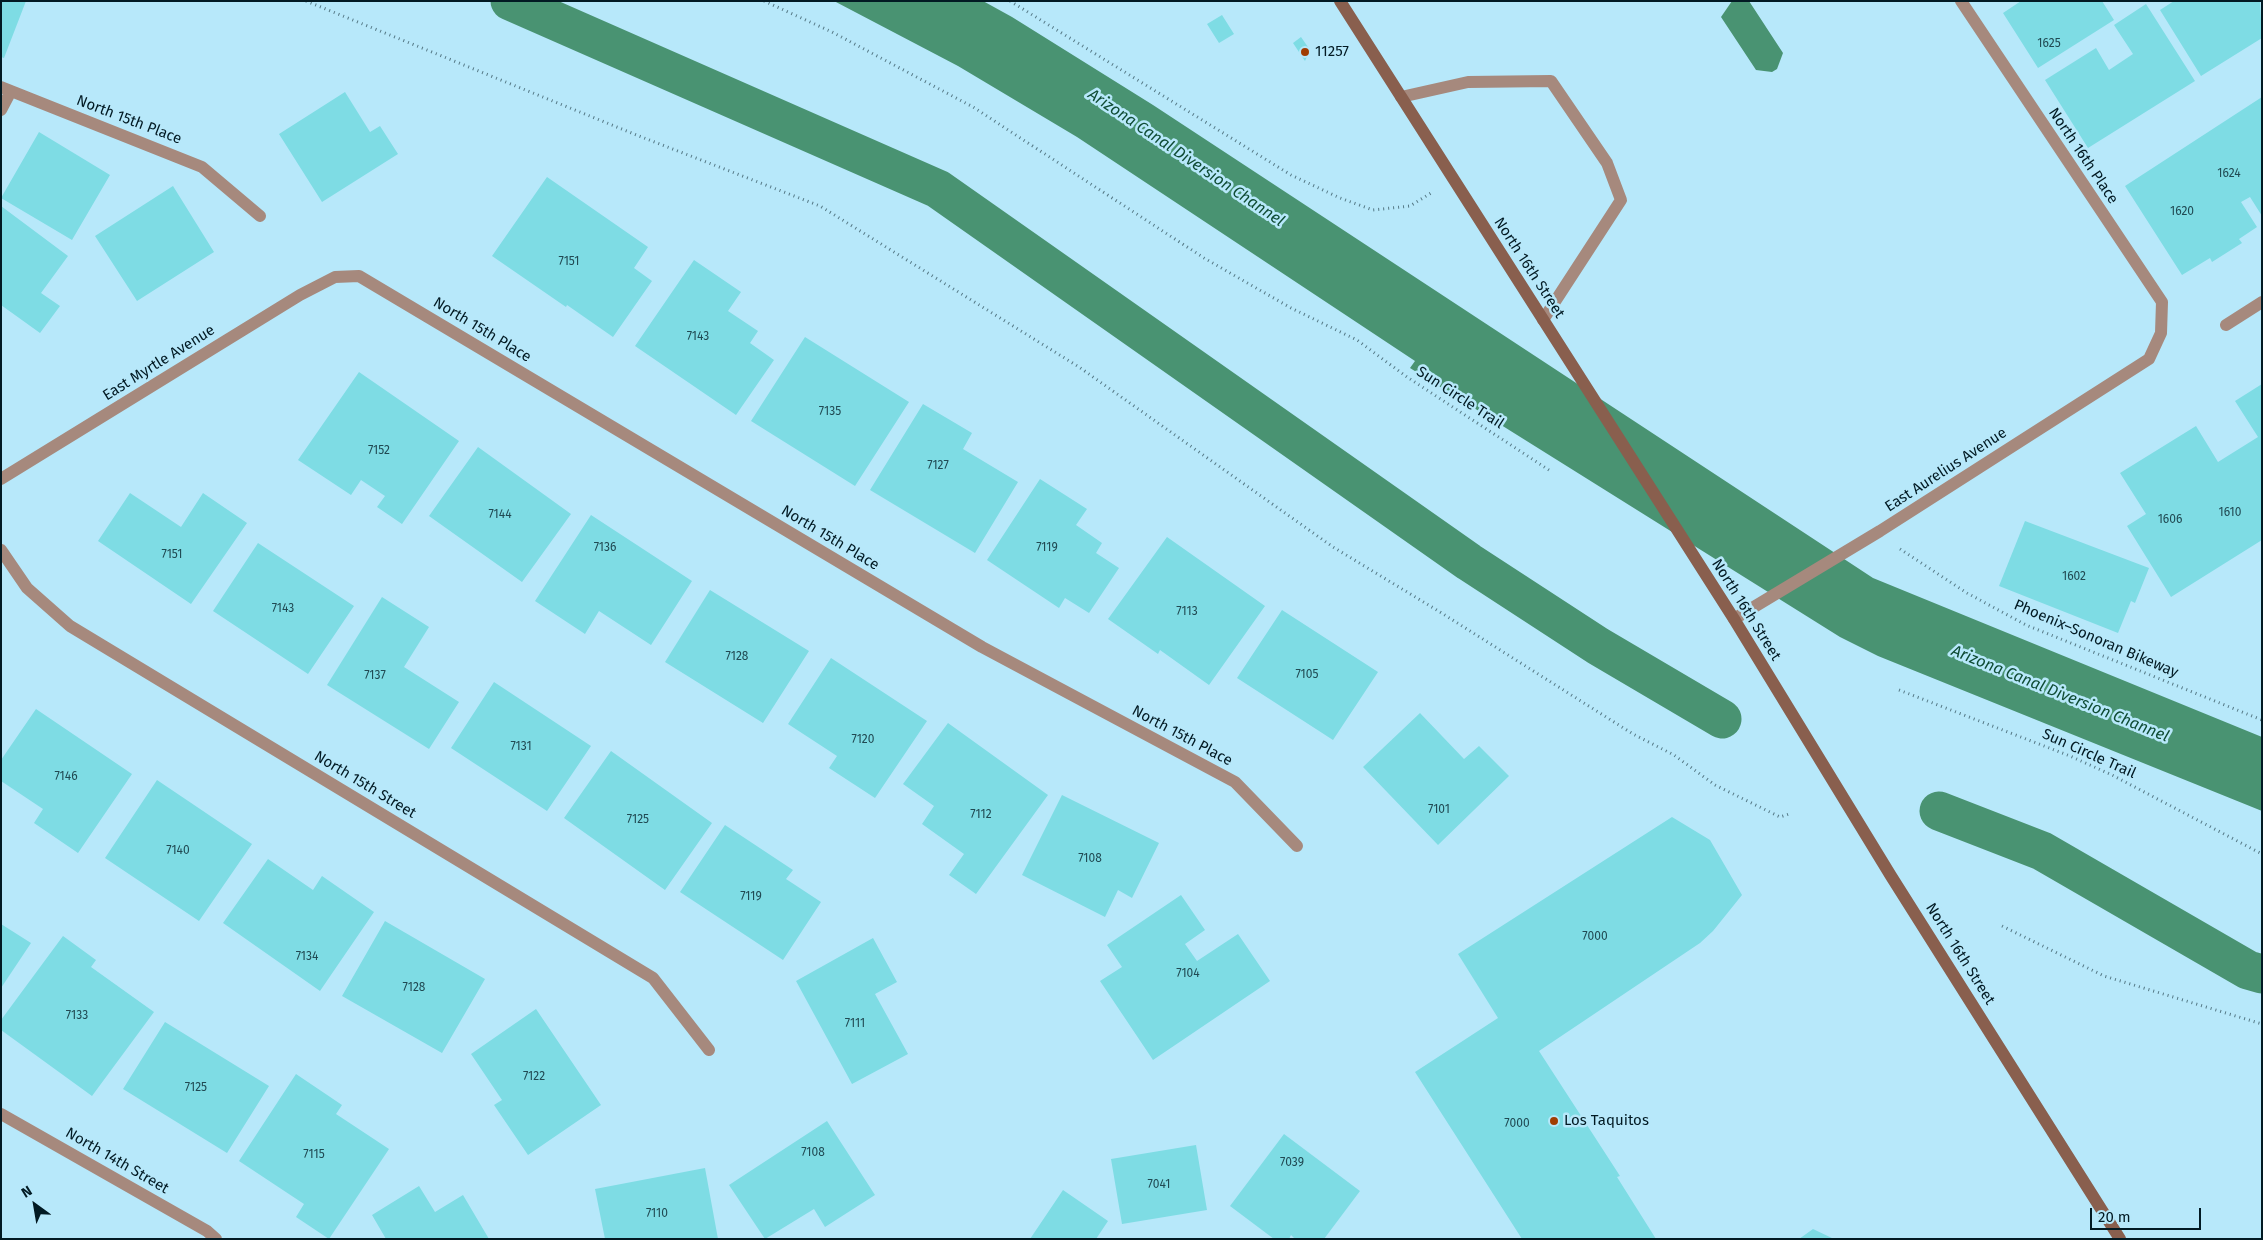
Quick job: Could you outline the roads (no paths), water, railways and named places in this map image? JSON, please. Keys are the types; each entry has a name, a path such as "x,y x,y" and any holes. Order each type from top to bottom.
{"main road":[{"name":"North 16th Street","path":"1340,1 1734,619 1892,876 2120,1239"}],"street":[{"name":"North 16th Place","path":"1961,1 2162,302 2161,333"},
{"path":"1401,97 1468,82 1551,81 1607,163 1621,200 1543,320"},
{"path":"1,110 6,89"},
{"name":"North 15th Place","path":"6,89 202,167 260,216"},
{"name":"North 15th Place","path":"335,277 359,276 982,648 1235,782 1297,846"},
{"name":"East Myrtle Avenue","path":"1,479 300,295 335,277"},
{"path":"2226,326 2262,302"},
{"name":"East Aurelius Avenue","path":"1734,619 1880,531 2149,359 2161,333"},
{"name":"North 15th Street","path":"1,550 27,588 70,626 653,978 709,1050"},
{"name":"North 14th Street","path":"1,1114 207,1231 216,1239"}],"water":[{"name":"Arizona Canal Diversion Channel","path":"834,1 983,1 1012,17 1153,105 1873,578 2262,737 2262,811 1878,656 1840,637 1410,368 1415,361 1077,137 958,66"},
{"path":"1732,1 1749,1 1783,53 1777,69 1772,72 1756,70 1721,17"}],"waterway":[{"path":"510,1 938,189 1469,562 1598,646 1722,719"},
{"path":"1939,811 2042,851 2248,970 2262,974"}],"place":[{"name":"11257","path":"1305,52"},
{"name":"Los Taquitos","path":"1554,1121"}]}
